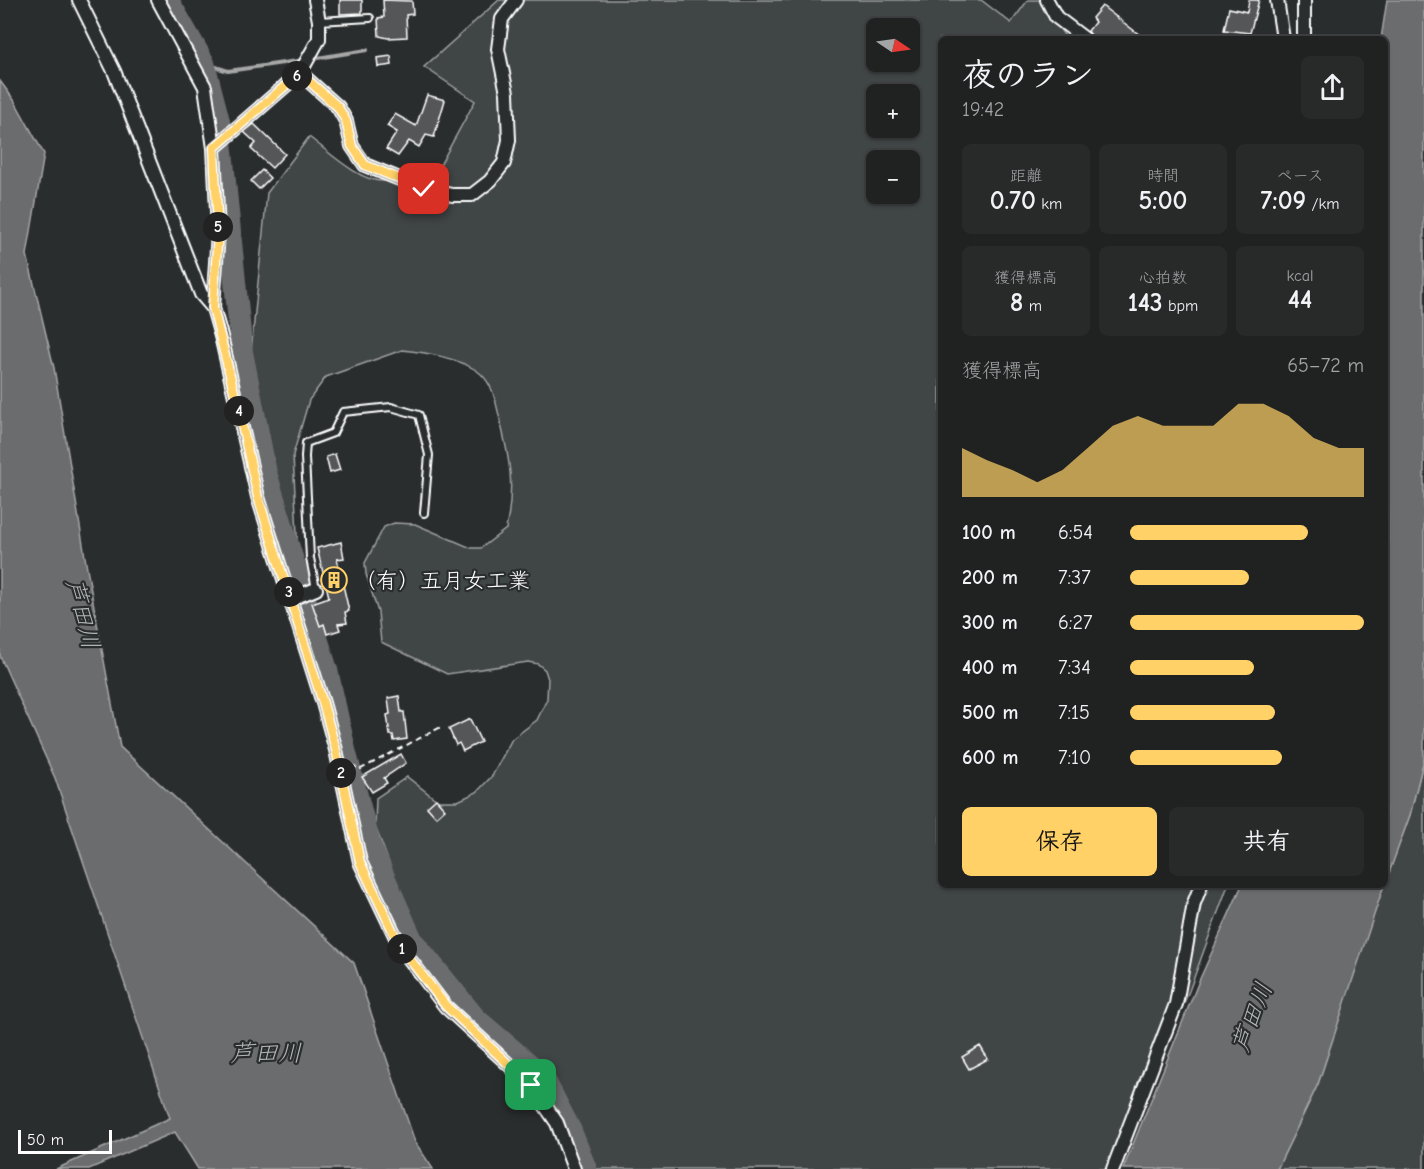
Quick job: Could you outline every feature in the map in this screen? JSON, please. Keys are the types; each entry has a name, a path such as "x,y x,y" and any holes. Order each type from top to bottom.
{"street":[{"path":"79,0 114,71 201,294 213,308"},
{"path":"158,0 205,87 214,148 218,232 213,308 258,497 336,750 360,862 401,948 446,1006 531,1085 557,1123 574,1169"},
{"path":"214,148 305,64 319,39 319,21 315,0"},
{"path":"305,64 338,107 346,121 352,146 365,165 424,189 452,195 472,195 490,181 504,163 509,140 507,93 498,49 502,19 516,0"},
{"path":"1047,0 1056,17 1081,36"},
{"path":"1277,0 1283,36"},
{"path":"1304,0 1304,36"},
{"path":"291,599 316,589"},
{"path":"1113,1169 1176,1004 1194,903 1200,888"}],"lane":[{"path":"319,21 370,18"},
{"path":"316,589 310,558 306,443 333,433 343,412 391,407 419,415 429,455 424,513"}],"path":[{"path":"336,750 359,770 441,728"}],"shaded area":[{"path":"499,0 981,0 1011,23 1028,0 1039,0 1065,36 938,36 938,888 1227,888 1189,991 1114,1169 590,1169 550,1079 457,991 422,949 375,826 376,798 407,777 438,801 458,801 477,792 492,776 512,739 537,720 547,699 548,679 545,670 538,664 528,662 447,674 381,642 378,612 366,574 365,563 384,527 394,523 415,524 471,548 481,548 506,529 511,486 496,402 489,384 474,369 455,360 422,352 402,350 326,377 309,400 293,455 298,554 280,557 251,352 267,193 309,137 355,172 375,180 399,179 440,165 475,101 424,67"},
{"path":"1424,759 1424,1169 1277,1169 1318,1084 1373,915 1383,888 1388,888 1388,874 1410,815"}],"water":[{"path":"1387,0 1424,0 1424,759 1410,815 1388,876 1388,36 1381,36"},
{"name":"芦田川","path":"0,81 14,100 44,154 27,255 54,368 87,569 120,747 354,963 415,1142 433,1169 198,1169 175,1132 89,1169 56,1169 170,1118 55,778 0,656"},
{"name":"芦田川","path":"1241,888 1383,888 1318,1084 1277,1169 1123,1169 1199,981"}],"building":[{"path":"340,0 362,0 362,13 340,14"},
{"path":"383,0 412,1 413,14 406,15 407,37 379,36 378,18 384,17"},
{"path":"1249,0 1259,0 1250,33 1224,30 1229,8 1247,12"},
{"path":"1102,6 1141,36 1091,36 1088,31 1095,22 1092,18"},
{"path":"391,56 392,65 378,67 377,58"},
{"path":"427,95 445,100 434,137 426,135 419,147 409,141 398,156 386,149 397,132 387,126 395,114 416,126"},
{"path":"254,124 285,154 272,168 251,149 256,143 244,132"},
{"path":"262,170 270,178 259,189 251,181"},
{"path":"335,454 340,470 330,473 326,457"},
{"path":"341,542 344,558 337,559 349,611 345,612 347,623 338,624 340,630 327,634 324,624 320,626 312,603 329,597 317,548"},
{"path":"399,696 401,712 404,712 407,739 394,741 393,735 390,735 387,715 390,714 388,698"},
{"path":"470,719 481,742 463,751 459,743 456,745 449,729"},
{"path":"401,754 406,763 384,778 387,783 372,792 362,777"},
{"path":"436,799 445,809 436,817 427,807"},
{"path":"980,1046 988,1059 969,1069 962,1057"}],"waterway":[{"path":"168,0 204,63 219,121 242,352 266,473 327,670 370,845 412,940 476,1019 542,1075 571,1131 586,1169"},
{"path":"311,59 367,50"},
{"path":"204,63 228,71 304,60"}],"place":[{"name":"（有）五月女工業","path":"334,580"}],"route":[{"path":"424,189 365,165 352,146 346,121 338,107 300,73 214,148 218,232 213,308 258,497 336,750 360,862 401,948 446,1006 531,1085"}]}
